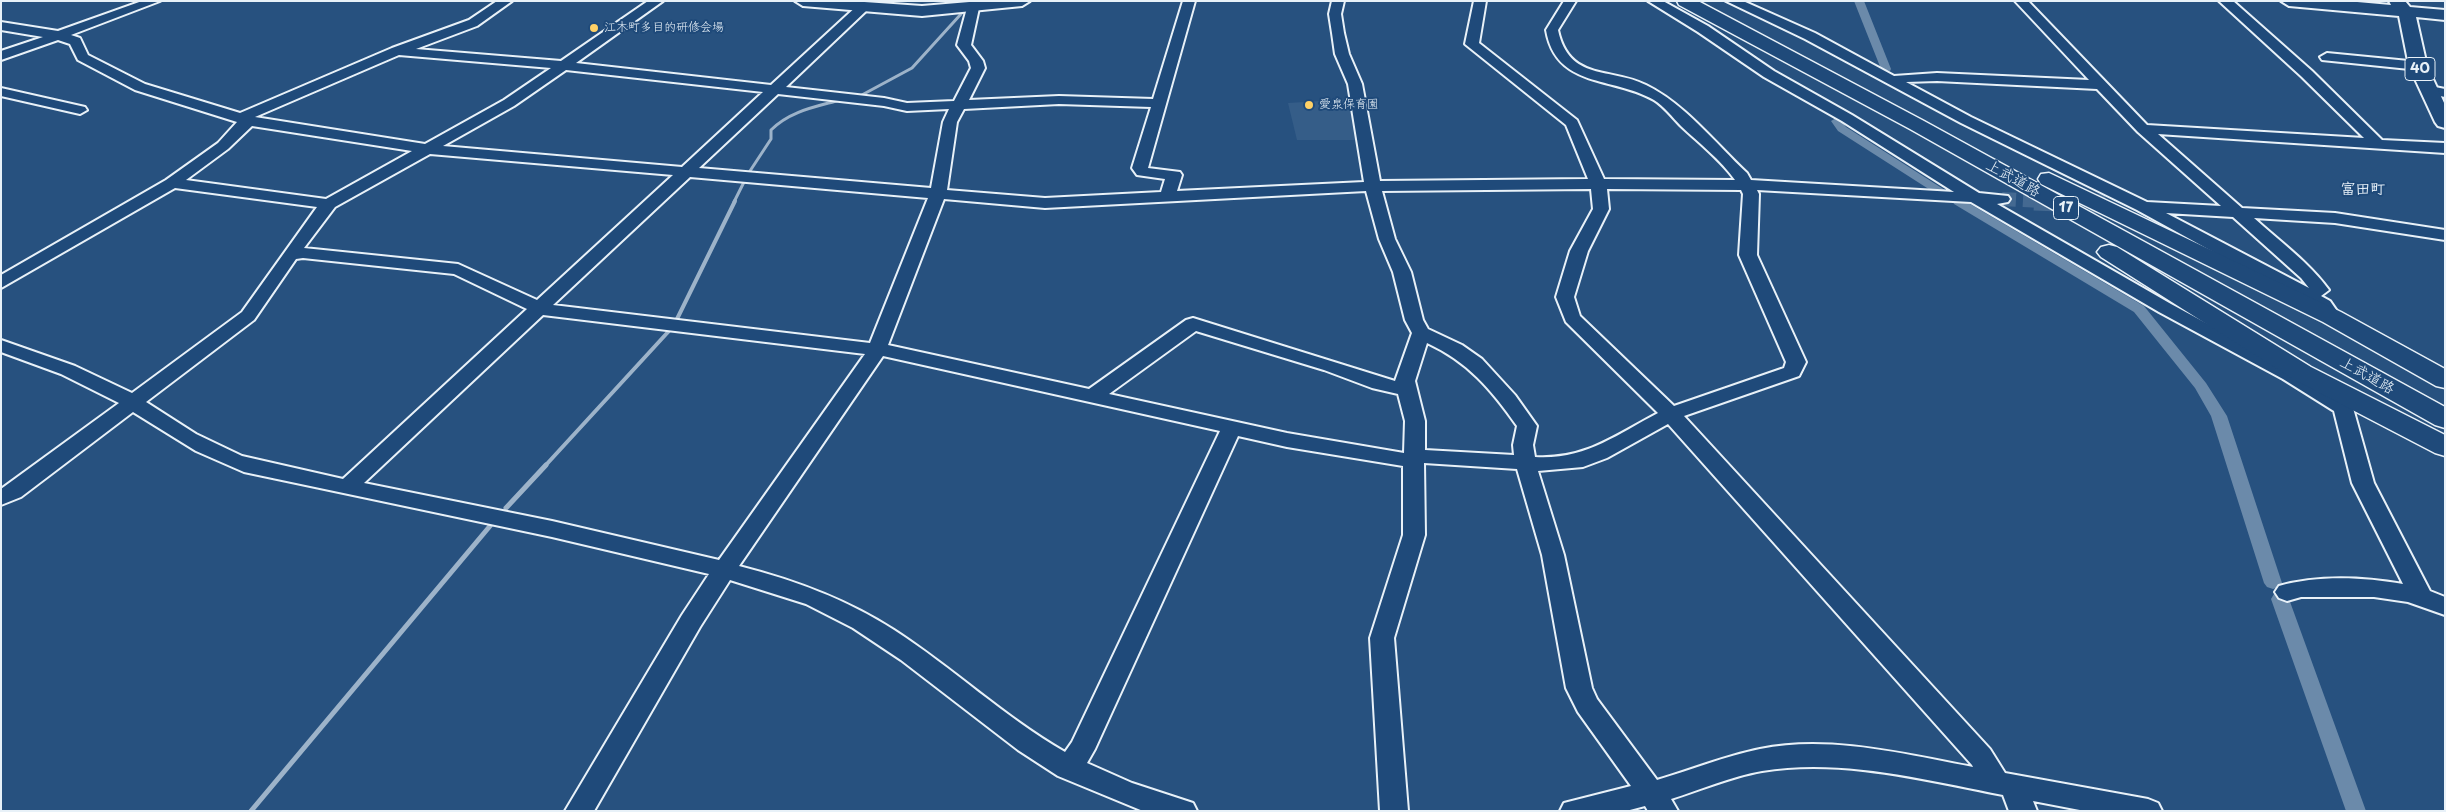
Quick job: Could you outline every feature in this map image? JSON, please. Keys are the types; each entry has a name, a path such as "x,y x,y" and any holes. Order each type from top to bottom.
{"highway":[{"name":"上武道路","path":"1700,1 2445,419"},
{"name":"上武道路","path":"1682,8 1851,86 2445,405"},
{"name":"17","path":"1851,86 2332,317 2445,380"},
{"name":"17","path":"1851,86 1931,142 2295,374 2445,447"}],"main road":[{"path":"810,2 921,10 1022,1"},
{"path":"2289,1 2402,7 2445,15"},
{"name":"40","path":"2402,7 2412,25 2418,66 2437,91 2445,122"}],"street":[{"path":"1,56 154,1"},
{"path":"1,282 172,183 223,146 245,120 397,52 473,23 506,1"},
{"path":"1,498 13,492 253,311 316,218 329,204 508,103 657,1"},
{"path":"1168,197 1174,175 1142,172 1140,168 1189,1"},
{"path":"1338,1 1336,14 1342,54 1355,84 1373,186 1387,239 1402,272 1409,308 1421,333 1455,349 1475,364 1508,399 1527,426 1524,445 1525,462 1553,555 1579,688 1587,704 1658,802"},
{"path":"1480,1 1472,44 1477,50 1572,123 1598,184 1601,209 1579,251 1565,297 1572,318 1671,414 1981,757 2004,783 2023,811"},
{"path":"292,254 312,254 458,270 540,309 877,350 1094,395 1287,440 1414,458 1540,464 1576,462 1600,453 1671,414 1792,372 1796,362 1748,255 1751,194 1748,185 1661,98 1645,88 1581,72 1574,67 1558,46 1552,30 1570,1"},
{"path":"1654,1 1682,8"},
{"path":"1661,1 1682,8 1769,74 1847,118 1974,197 2166,308 2295,374 2343,408 2363,483 2421,596"},
{"path":"1732,1 1810,36 1998,136 2142,207 2324,305 2332,317"},
{"path":"2021,1 2143,129 2318,287 2320,290 2317,293 2308,296"},
{"path":"2225,1 2307,74 2378,144"},
{"path":"348,486 686,172 859,5"},
{"path":"579,811 691,621 724,570 877,350 938,193 950,122 978,68 976,60 964,44 980,5"},
{"path":"1,26 57,35 74,41 83,57 140,88 245,120 427,149 686,172 1056,203 1373,186 1598,184 1748,185 2002,199"},
{"path":"397,52 565,65 884,102 907,107 1068,100 1159,103"},
{"path":"2327,57 2418,66"},
{"path":"1892,80 1937,77 2101,85"},
{"path":"1,92 80,110"},
{"path":"2143,129 2445,148"},
{"path":"172,183 329,204"},
{"path":"2108,204 2334,218 2445,235"},
{"path":"1094,395 1193,324 1331,366 1379,384 1406,389"},
{"path":"1394,811 1382,638 1414,535 1414,409 1406,389 1409,365 1421,333"},
{"path":"1,346 82,377 132,402 171,429 228,459 251,467 502,517 724,570 790,589 850,616 898,647 1027,742 1068,768 1131,795 1184,811"},
{"path":"1068,768 1082,749 1232,427"},
{"path":"2287,592 2302,589 2378,588 2421,596 2445,606"},
{"path":"1574,811 1658,802 1760,760 1806,755 1866,760 2004,783 2148,811"}],"shaded area":[{"path":"1353,99 1361,140 1297,140 1288,103"}],"waterway":[{"path":"1859,1 1886,69"},
{"path":"860,96 912,68 961,14"},
{"path":"748,174 771,139 771,130 778,124 803,110 840,100"},
{"path":"1836,121 1837,125 1842,129 1942,192"},
{"path":"734,202 744,182"},
{"path":"545,466 668,332 677,319 735,201"},
{"path":"1958,201 2139,309 2201,386 2219,416 2273,583"},
{"path":"506,508 546,465"},
{"path":"251,811 490,526"},
{"path":"2280,599 2356,811"}],"tunnel":[{"path":"2002,199 2060,202"},
{"path":"2034,201 2105,204"}],"place":[{"name":"江木町多目的研修会場","path":"594,28"},
{"name":"愛泉保育園","path":"1309,105"}],"district":[{"name":"富田町","path":"2363,190"}]}
